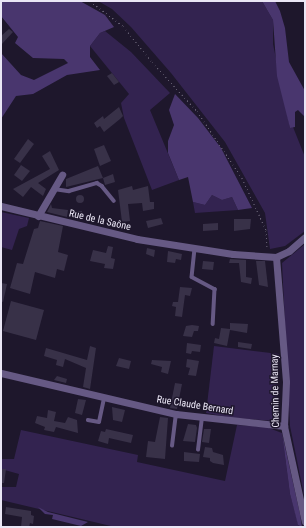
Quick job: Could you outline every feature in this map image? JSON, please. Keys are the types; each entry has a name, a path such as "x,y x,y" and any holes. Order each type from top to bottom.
{"street":[{"path":"38,216 62,175"},
{"name":"Rue de la Saône","path":"1,206 38,216 195,249 276,257"},
{"path":"276,257 289,251 305,237"},
{"name":"Chemin de Marnay","path":"276,257 286,382 284,426 305,522"},
{"name":"Rue Claude Bernard","path":"1,373 104,399 176,414 284,426"}],"lane":[{"path":"53,188 69,191 97,183 102,186 114,201"},
{"path":"195,249 192,277 215,289 213,324"},
{"path":"88,420 99,422 104,399"},
{"path":"172,446 176,414"},
{"path":"198,450 202,417"}],"path":[{"path":"90,1 123,26 152,62 198,111 224,148 266,230 266,256"}],"shaded area":[{"path":"1,1 80,1 105,15 114,27 100,33 90,46 90,57 100,70 67,75 33,94 16,96 1,119 1,53 21,75 34,80 68,63 64,59 33,58 15,43 18,37 1,16"},
{"path":"98,1 262,1 273,20 273,44 290,128 293,127 305,157 305,231 285,246 270,249 265,213 225,142 171,73 131,27 112,9"},
{"path":"262,1 275,1 280,11 285,28 289,62 305,91 305,117 298,110 295,112 295,127 290,128 277,76 273,20"},
{"path":"105,31 131,52 170,93 150,110 179,180 152,190 124,118 121,103 129,94 90,46 100,33"},
{"path":"175,94 198,118 221,148 252,208 238,210 232,197 222,200 212,195 205,205 193,202 188,177 179,180 168,153 168,141 174,125 169,110"},
{"path":"212,195 222,200 232,197 238,210 195,213 193,202 205,205"},
{"path":"1,212 29,218 27,226 19,229 12,250 1,247"},
{"path":"305,244 305,500 290,426 282,263"},
{"path":"214,346 279,354 276,421 233,418 206,413"},
{"path":"237,425 266,427 282,433 290,494 299,527 115,527 1,500 1,487 16,487 19,474 1,469 1,459 14,459 21,430 138,455 137,462 225,481"},
{"path":"282,433 302,527 298,525 290,494"},
{"path":"38,507 48,512 88,522 81,526 52,519 53,515 45,514"}],"building":[{"path":"9,29 13,32 1,45 1,36"},
{"path":"112,73 119,82 114,85 107,76"},
{"path":"119,107 123,116 120,119 104,132 100,126 97,128 94,123 103,116 104,119"},
{"path":"28,139 34,144 20,163 14,159"},
{"path":"104,145 111,161 100,166 94,149"},
{"path":"50,151 59,170 38,183 46,189 43,196 31,187 23,197 13,189 50,169 42,156"},
{"path":"21,165 30,171 22,181 14,175"},
{"path":"98,166 103,178 66,187 66,179"},
{"path":"113,174 115,182 105,185 103,178"},
{"path":"132,186 133,190 148,186 150,202 154,202 154,209 143,211 142,203 128,204 130,221 122,222 118,190"},
{"path":"78,195 82,195 84,199 82,203 78,203 76,201 76,197"},
{"path":"51,204 52,208 68,210 67,217 47,212"},
{"path":"76,211 82,211 81,220 75,219"},
{"path":"161,218 163,224 148,228 146,221"},
{"path":"234,219 251,219 250,229 234,231"},
{"path":"40,221 63,226 58,252 68,255 64,271 57,269 55,278 35,272 30,294 10,288 17,263 23,264 34,229 38,228"},
{"path":"218,223 218,230 203,231 203,224"},
{"path":"108,246 113,247 111,258 115,259 113,269 104,268 105,264 90,261 93,250 106,253"},
{"path":"147,248 155,250 154,257 146,254"},
{"path":"168,251 182,254 181,260 176,259 175,263 167,262"},
{"path":"230,259 246,260 246,277 252,278 251,284 241,282 239,263 229,263"},
{"path":"203,261 214,262 213,270 202,269"},
{"path":"256,261 265,261 268,287 259,285"},
{"path":"1,283 7,284 3,302 1,301"},
{"path":"180,287 192,288 190,296 185,295 182,317 175,316 176,307 172,306 173,302 178,302"},
{"path":"11,301 44,310 36,340 3,331"},
{"path":"230,323 248,324 247,333 230,330 227,346 214,343 215,338 219,339 221,328 230,329"},
{"path":"186,326 199,326 198,331 194,331 192,337 183,336"},
{"path":"238,342 252,344 251,349 238,347"},
{"path":"187,343 201,345 200,352 192,351 191,354 186,353"},
{"path":"90,346 96,348 90,389 83,387 86,368 65,359 63,367 56,365 57,360 44,356 46,348 87,360"},
{"path":"119,358 131,361 129,369 116,366"},
{"path":"187,359 199,361 196,376 188,375 190,368 186,367"},
{"path":"152,360 171,361 168,374 161,372 162,367 151,364"},
{"path":"57,376 67,379 66,383 54,380"},
{"path":"175,383 182,384 177,409 170,408"},
{"path":"78,399 86,400 82,415 75,413"},
{"path":"112,407 125,410 122,422 113,420"},
{"path":"48,410 56,412 54,421 65,423 68,417 77,420 78,433 56,427 54,432 44,430 45,427 35,423 37,416 47,418"},
{"path":"160,417 168,418 165,459 146,457 148,441 155,442"},
{"path":"188,424 196,425 195,442 183,441"},
{"path":"106,429 133,435 131,443 109,438 108,444 98,441 101,431 105,432"},
{"path":"204,429 211,429 209,443 202,442"},
{"path":"205,447 212,448 213,452 223,455 224,465 213,463 210,461 210,458 203,457"},
{"path":"184,452 200,454 199,462 184,461"},
{"path":"1,469 6,469 4,483 1,483"},
{"path":"6,507 31,511 31,515 34,516 33,524 30,523 29,527 21,527 22,517 5,514"}]}
